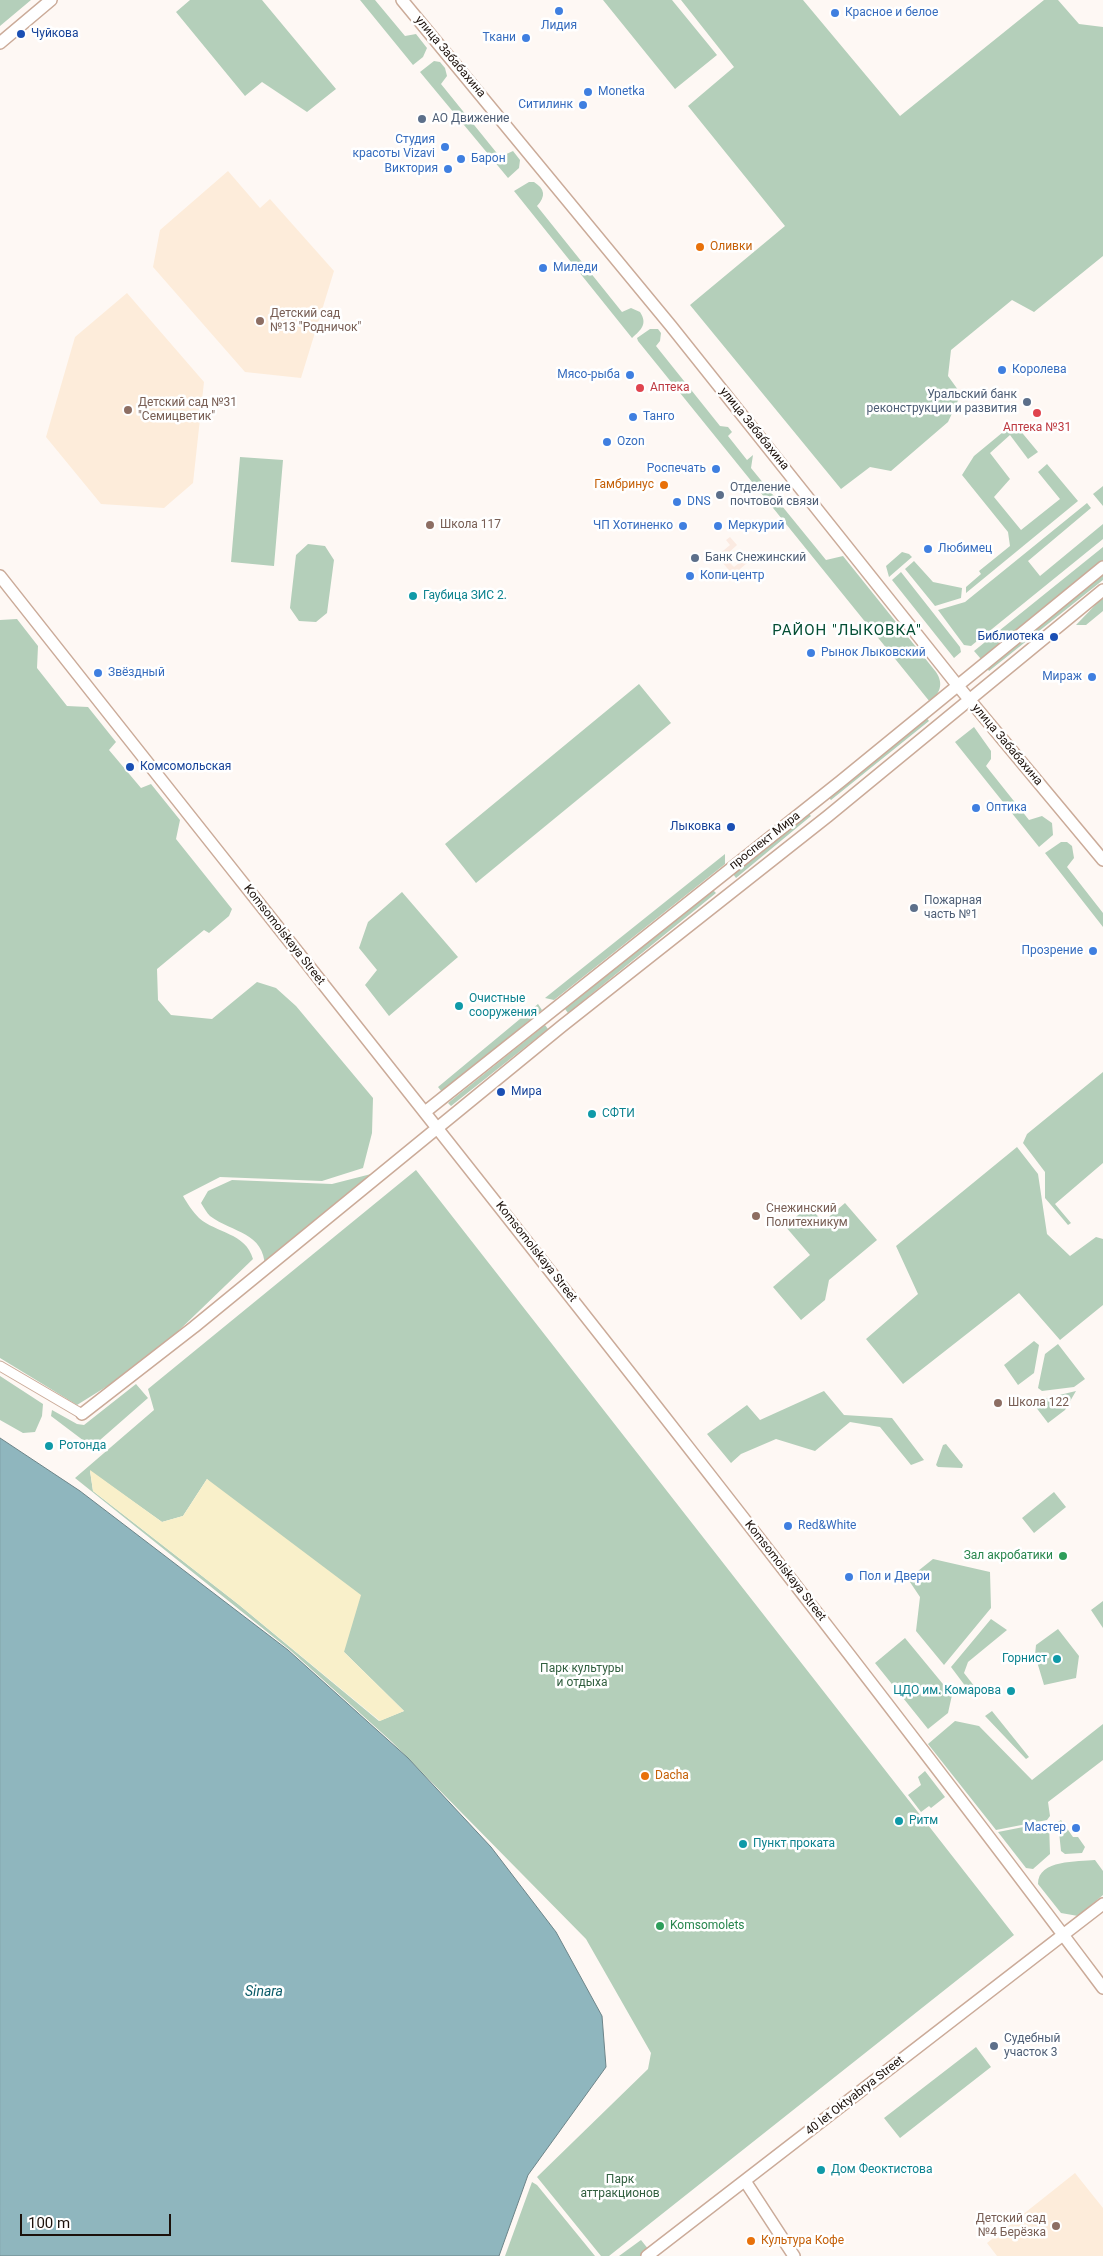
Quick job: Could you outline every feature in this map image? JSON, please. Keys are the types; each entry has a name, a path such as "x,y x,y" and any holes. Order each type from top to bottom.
{"street":[{"path":"0,43 51,0"},
{"name":"улица Забабахина","path":"402,0 671,326 958,686 1103,860"},
{"name":"проспект Мира","path":"425,1112 816,801 1103,567"},
{"name":"Komsomolskaya Street","path":"0,576 654,1402 926,1752 1103,1988"},
{"name":"проспект Мира","path":"82,1414 194,1327 436,1127 729,896 971,701 1103,590"},
{"path":"816,801 828,816"},
{"path":"716,880 729,896"},
{"path":"550,1012 562,1026"},
{"path":"0,1366 82,1414"},
{"name":"40 let Oktyabrya Street","path":"647,2256 1103,1904"},
{"path":"745,2181 794,2256"}],"shaded area":[{"name":"Детский сад №13 \"Родничок\"","path":"228,171 260,208 270,199 334,271 301,378 245,372 153,267 160,230"},
{"name":"Детский сад №31 \"Семицветик\"","path":"127,293 204,382 193,483 164,508 101,504 46,437 75,337"},
{"path":"730,537 737,545 724,557 727,560 736,552 740,556 731,564 734,567 744,559 747,563 733,575 717,556 730,545 726,540"},
{"name":"Детский сад №4 Берёзка","path":"1075,2173 1103,2208 1103,2256 997,2256 987,2243"}],"green space":[{"path":"0,0 31,0 0,26"},
{"path":"190,0 262,0 336,89 307,112 262,82 245,96 176,12"},
{"path":"360,0 375,0 405,36 416,34 427,48 423,57 413,65"},
{"path":"603,0 672,0 717,55 675,89"},
{"path":"681,0 803,0 900,116 1044,0 1058,0 1079,24 1103,27 1103,256 1034,312 1012,300 951,350 948,376 961,394 948,422 891,471 870,467 841,489 690,305 785,226 688,106 734,67"},
{"path":"434,61 440,62 445,68 447,76 441,84 500,157 513,151 520,160 519,168 508,178 420,72"},
{"path":"529,182 534,182 543,193 542,199 537,206 622,312 631,308 640,312 643,323 641,329 632,338 514,191"},
{"path":"650,329 658,329 661,333 660,341 656,346 720,426 728,427 732,432 728,436 747,460 753,455 751,468 826,560 843,556 936,672 940,680 940,688 930,702 638,341 637,338"},
{"path":"1014,423 1038,452 1028,459 1010,435 990,453 1010,479 994,497 1021,530 1060,499 1038,472 1047,464 1078,501 966,593 966,587 981,574 979,571 1010,546 1008,532 962,475 974,456"},
{"path":"240,457 283,460 274,566 231,562"},
{"path":"1103,486 1103,506 1093,494"},
{"path":"1087,503 1091,508 1028,561 1040,576 1103,524 1103,539 971,646 964,645 938,610 965,602"},
{"path":"308,544 325,546 334,560 327,613 316,622 299,621 290,608 296,555"},
{"path":"1103,547 1103,560 981,659 974,651"},
{"path":"902,552 912,557 889,577 886,566"},
{"path":"914,561 933,582 962,588 961,598 935,606 905,569"},
{"path":"901,572 960,647 961,652 954,658 892,580"},
{"path":"1103,573 1103,580 989,671 986,667"},
{"path":"1103,597 1103,611 1086,625 1076,625"},
{"path":"17,619 38,646 37,668 67,706 88,707 116,742 109,750 141,788 151,784 180,820 176,839 232,909 229,916 209,933 204,930 157,969 158,1000 171,1015 212,1019 257,982 276,988 296,1006 373,1098 372,1133 363,1168 322,1181 220,1177 183,1196 199,1218 230,1234 244,1244 253,1259 170,1339 125,1375 77,1405 0,1358 0,620"},
{"path":"639,684 671,723 476,883 445,844"},
{"path":"926,717 929,721 831,800 828,797"},
{"path":"974,727 991,751 991,759 986,766 1029,820 1042,816 1052,823 1053,835 1039,847 955,742"},
{"path":"807,812 811,816 736,878 733,874"},
{"path":"1061,842 1067,842 1072,846 1074,858 1067,867 1103,913 1103,927 1045,853"},
{"path":"725,854 725,864 554,1000 545,998"},
{"path":"713,890 716,893 568,1013 565,1009"},
{"path":"402,892 458,957 389,1016 365,985 377,970 359,948 368,922"},
{"path":"538,1004 542,1010 442,1092 438,1087"},
{"path":"545,1025 548,1029 451,1106 448,1103"},
{"path":"1103,1072 1103,1163 1055,1204 1071,1223 1068,1225 1045,1198 1045,1172 1023,1143 1027,1134"},
{"path":"1017,1147 1038,1174 1047,1234 1070,1256 1096,1237 1103,1239 1103,1305 1060,1340 1019,1293 903,1384 866,1339 918,1294 896,1246"},
{"name":"Парк культуры и отдыха","path":"416,1170 1014,1935 609,2256 601,2256 537,2177 648,2069 651,2053 586,1939 392,1742 291,1651 75,1478 154,1410 148,1389","holes":["90,1471 162,1522 183,1516 207,1479 344,1652 404,1711 379,1721 238,1604 93,1491"]},
{"path":"375,1173 265,1267 263,1255 253,1240 210,1216 201,1203 208,1191 232,1180 332,1184"},
{"path":"845,1203 877,1240 829,1280 825,1300 801,1320 773,1287 810,1255 785,1226 809,1206 823,1222"},
{"path":"1034,1341 1039,1345 1034,1373 1018,1385 1004,1365"},
{"path":"1058,1344 1085,1379 1074,1387 1042,1391 1038,1388 1045,1354"},
{"path":"0,1376 43,1404 42,1416 35,1432 23,1433 0,1420"},
{"path":"136,1384 148,1398 92,1447 51,1416 52,1410 77,1424 84,1425"},
{"path":"824,1391 844,1415 892,1418 924,1460 911,1465 880,1427 850,1422 815,1451 776,1439 741,1454 731,1463 707,1434 747,1405 760,1420"},
{"path":"1076,1391 1065,1410 1048,1423 1035,1406 1047,1398"},
{"path":"946,1444 963,1465 962,1468 938,1467 936,1465 943,1445"},
{"path":"1054,1492 1066,1507 1034,1533 1022,1518"},
{"path":"933,1559 990,1572 991,1608 944,1665 916,1631 920,1597 908,1579"},
{"path":"1103,1601 1103,1628 1091,1610"},
{"path":"991,1619 1007,1630 968,1662 964,1673 975,1687 969,1691 951,1667"},
{"path":"1058,1629 1079,1656 1076,1678 1044,1685 1035,1655 1036,1645"},
{"path":"905,1638 952,1695 948,1713 928,1729 875,1663"},
{"path":"992,1711 1029,1757 1026,1759 985,1716"},
{"path":"955,1721 979,1726 1032,1780 1103,1724 1103,1760 1048,1802 1050,1816 1047,1820 996,1830 928,1744"},
{"path":"925,1771 945,1797 931,1808 929,1806 921,1812 908,1795 921,1785 918,1777"},
{"path":"1061,1820 1073,1837 1078,1837 1085,1847 1082,1853 1065,1854 1061,1851 1058,1822"},
{"path":"1049,1822 1050,1854 1033,1869 1026,1868 998,1832"},
{"path":"1095,1860 1103,1871 1103,1895 1078,1916 1061,1913 1038,1884 1040,1876 1045,1870 1060,1863"},
{"path":"976,2047 991,2067 900,2138 884,2118"},
{"path":"532,2182 537,2185 595,2256 505,2256"},
{"path":"641,2240 649,2250 642,2256 619,2256"}],"sand":[{"path":"90,1470 162,1522 183,1516 207,1479 361,1595 344,1652 404,1711 380,1721 238,1604 93,1491"}],"water":[{"name":"Sinara","path":"0,1438 80,1491 288,1650 408,1758 491,1847 556,1932 602,2016 606,2067 528,2175 499,2256 0,2256"}],"place":[{"name":"Лидия","path":"559,11"},
{"name":"Красное и белое","path":"835,13"},
{"name":"Чуйкова","path":"21,34"},
{"name":"Ткани","path":"526,38"},
{"name":"Monetka","path":"588,92"},
{"name":"Ситилинк","path":"583,105"},
{"name":"АО Движение","path":"422,119"},
{"name":"Студия красоты Vizavi","path":"445,147"},
{"name":"Барон","path":"461,159"},
{"name":"Виктория","path":"448,169"},
{"name":"Оливки","path":"700,247"},
{"name":"Миледи","path":"543,268"},
{"name":"Детский сад №13 \"Родничок\"","path":"260,321"},
{"name":"Королева","path":"1002,370"},
{"name":"Мясо-рыба","path":"630,375"},
{"name":"Аптека","path":"640,388"},
{"name":"Уральский банк реконструкции и развития","path":"1027,402"},
{"name":"Детский сад №31 \"Семицветик\"","path":"128,410"},
{"name":"Аптека №31","path":"1037,413"},
{"name":"Танго","path":"633,417"},
{"name":"Ozon","path":"607,442"},
{"name":"Роспечать","path":"716,469"},
{"name":"Гамбринус","path":"664,485"},
{"name":"Отделение почтовой связи","path":"720,495"},
{"name":"DNS","path":"677,502"},
{"name":"Школа 117","path":"430,525"},
{"name":"ЧП Хотиненко","path":"683,526"},
{"name":"Меркурий","path":"718,526"},
{"name":"Любимец","path":"928,549"},
{"name":"Банк Снежинский","path":"695,558"},
{"name":"Копи-центр","path":"690,576"},
{"name":"Гаубица ЗИС 2.","path":"413,596"},
{"name":"Библиотека","path":"1054,637"},
{"name":"Рынок Лыковский","path":"811,653"},
{"name":"Звёздный","path":"98,673"},
{"name":"Мираж","path":"1092,677"},
{"name":"Комсомольская","path":"130,767"},
{"name":"Оптика","path":"976,808"},
{"name":"Лыковка","path":"731,827"},
{"name":"Пожарная часть №1","path":"914,908"},
{"name":"Прозрение","path":"1093,951"},
{"name":"Очистные сооружения","path":"459,1006"},
{"name":"Мира","path":"501,1092"},
{"name":"СФТИ","path":"592,1114"},
{"name":"Снежинский Политехникум","path":"756,1216"},
{"name":"Школа 122","path":"998,1403"},
{"name":"Ротонда","path":"49,1446"},
{"name":"Red&White","path":"788,1526"},
{"name":"Зал акробатики","path":"1063,1556"},
{"name":"Пол и Двери","path":"849,1577"},
{"name":"Горнист","path":"1057,1659"},
{"name":"ЦДО им. Комарова","path":"1011,1691"},
{"name":"Dacha","path":"645,1776"},
{"name":"Ритм","path":"899,1821"},
{"name":"Мастер","path":"1076,1828"},
{"name":"Пункт проката","path":"743,1844"},
{"name":"Komsomolets","path":"660,1926"},
{"name":"Судебный участок 3","path":"994,2046"},
{"name":"Дом Феоктистова","path":"821,2170"},
{"name":"Детский сад №4 Берёзка","path":"1056,2226"},
{"name":"Культура Кофе","path":"751,2241"}],"district":[{"name":"РАЙОН \"ЛЫКОВКА\"","path":"847,631"}],"park label":[{"name":"Парк аттракционов","path":"620,2187"}]}
